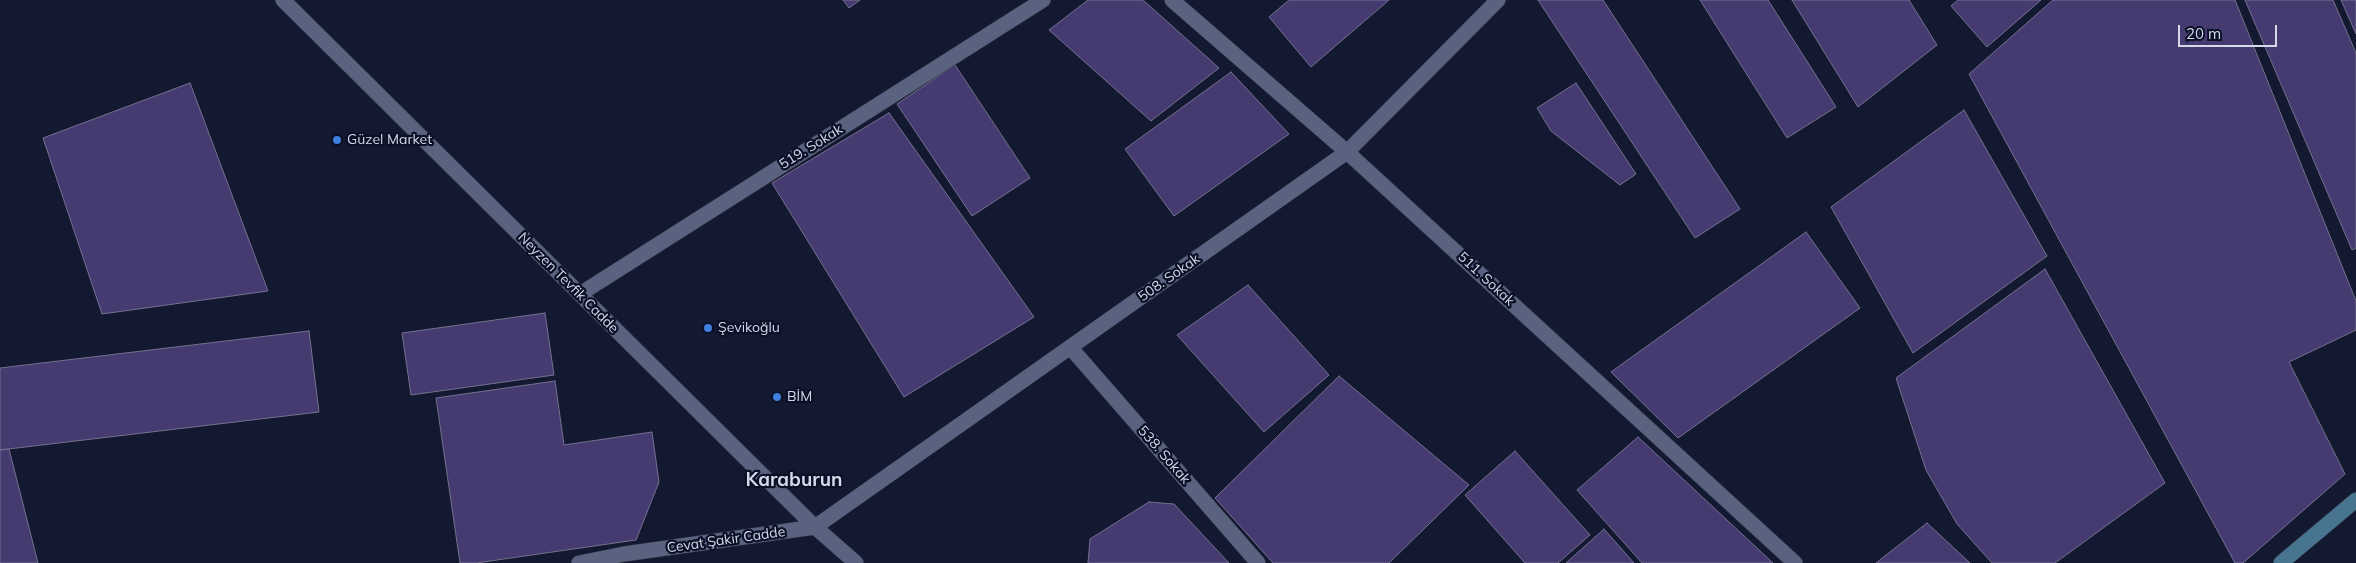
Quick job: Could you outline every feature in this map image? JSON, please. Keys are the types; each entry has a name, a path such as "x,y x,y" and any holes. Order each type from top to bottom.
{"street":[{"name":"Neyzen Tevfik Cadde","path":"282,0 815,527 856,563"},
{"name":"519. Sokak","path":"580,294 1043,0"},
{"name":"511. Sokak","path":"1172,0 1347,152 1796,563"},
{"name":"508. Sokak","path":"815,527 1347,152 1498,0"},
{"name":"538. Sokak","path":"1070,347 1258,563"},
{"path":"2281,563 2356,500"},
{"name":"Cevat Şakir Cadde","path":"579,563 624,559 815,527"}],"building":[{"path":"843,0 860,0 849,8"},
{"path":"1088,0 1143,0 1219,68 1151,121 1049,30"},
{"path":"1289,0 1389,0 1311,67 1269,17"},
{"path":"1538,0 1603,0 1740,209 1695,238"},
{"path":"1700,0 1768,0 1836,107 1787,138"},
{"path":"1792,0 1909,0 1937,45 1858,107"},
{"path":"1958,0 2041,0 1987,47 1951,6"},
{"path":"2053,0 2235,0 2356,301 2356,330 2289,362 2345,474 2243,563 2235,563 1969,74"},
{"path":"2245,0 2333,0 2356,53 2356,248 2352,250"},
{"path":"2341,0 2356,0 2356,34"},
{"path":"955,65 1030,178 972,216 897,104"},
{"path":"1231,72 1289,134 1174,216 1125,149"},
{"path":"190,83 268,291 102,314 43,138"},
{"path":"1576,83 1636,174 1620,185 1551,131 1537,108"},
{"path":"1964,110 2047,256 1913,353 1831,207"},
{"path":"889,113 1034,317 904,397 772,183"},
{"path":"1806,232 1860,308 1678,438 1611,372"},
{"path":"2045,269 2165,483 2055,563 1992,563 1957,524 1926,470 1896,378"},
{"path":"1248,285 1329,375 1264,432 1177,335"},
{"path":"545,313 554,375 411,395 402,333"},
{"path":"309,331 319,412 0,450 0,368"},
{"path":"1339,376 1469,485 1389,563 1273,563 1215,498"},
{"path":"555,381 564,445 652,432 659,482 636,540 476,563 460,563 436,398"},
{"path":"1638,437 1773,563 1642,563 1577,490"},
{"path":"9,449 38,563 0,563 0,450"},
{"path":"1515,451 1590,535 1558,563 1525,563 1465,495"},
{"path":"1149,502 1174,504 1229,563 1088,563 1090,539"},
{"path":"1927,523 1970,563 1876,563"},
{"path":"1604,529 1634,563 1566,563"}],"place":[{"name":"Güzel Market","path":"337,140"},
{"name":"Şevikoğlu","path":"708,328"},
{"name":"BİM","path":"777,397"}],"district":[{"name":"Karaburun","path":"794,480"}]}
